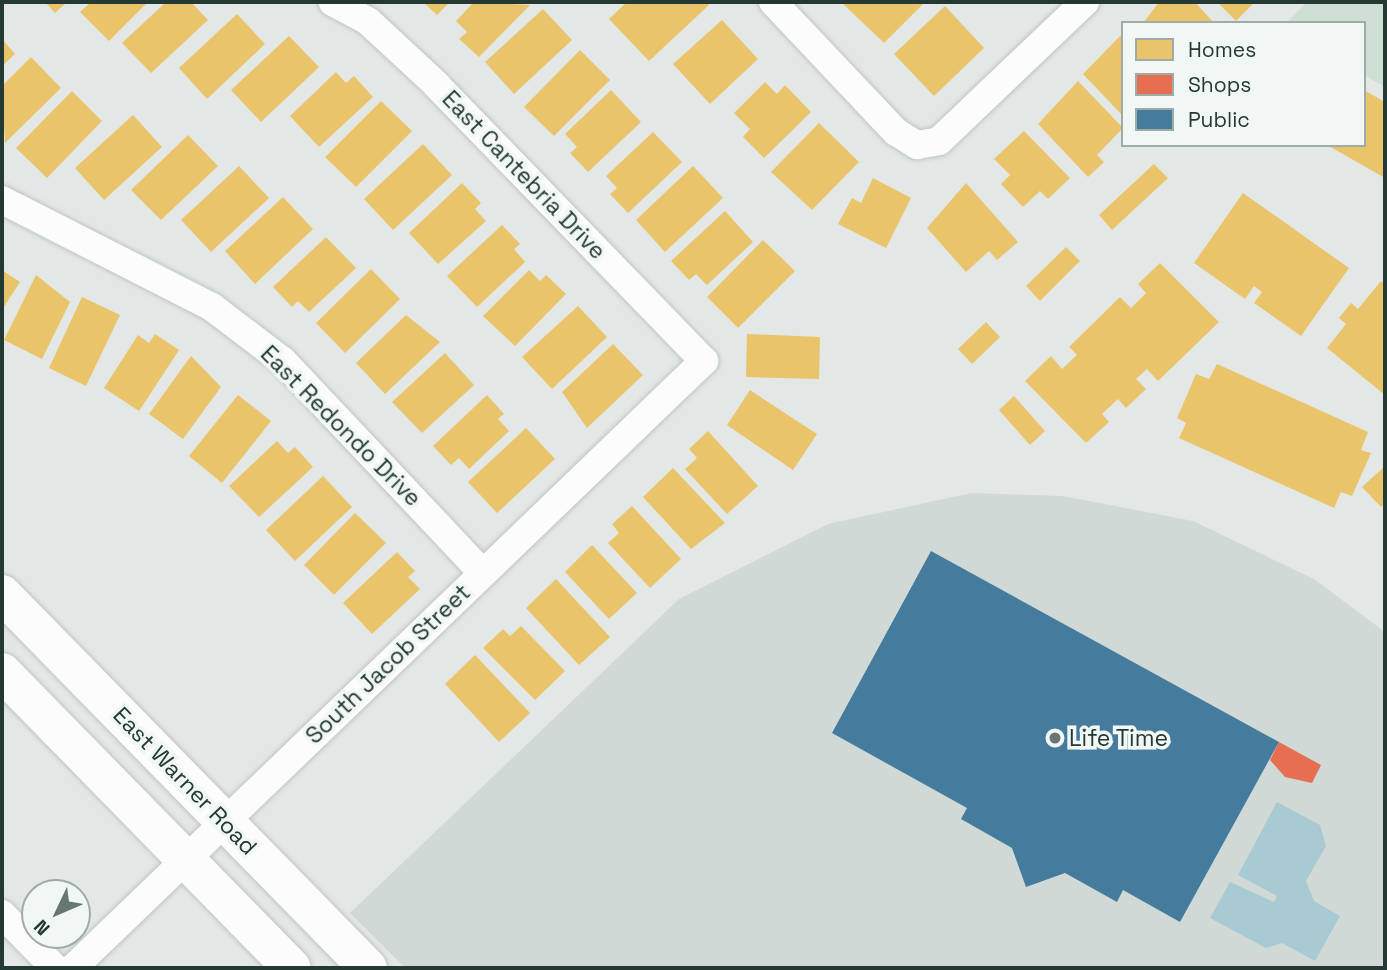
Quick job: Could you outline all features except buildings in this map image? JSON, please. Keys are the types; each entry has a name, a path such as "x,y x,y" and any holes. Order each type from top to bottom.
{"main road":[{"name":"East Warner Road","path":"2,594 368,968"},
{"path":"2,672 292,968"}],"street":[{"name":"East Cantebria Drive","path":"333,2 368,21 437,85 704,361"},
{"path":"773,2 896,132 917,145 939,141 1085,2"},
{"name":"East Redondo Drive","path":"2,200 212,307 283,361 482,572"},
{"name":"South Jacob Street","path":"73,968 704,361"},
{"path":"2,914 55,968"}],"shaded area":[{"path":"971,493 1063,496 1193,521 1314,579 1385,632 1385,968 405,968 350,913 679,599 828,524"}],"green space":[{"path":"1307,2 1385,2 1385,87 1366,76 1366,21 1288,21"}],"water":[{"path":"1277,802 1320,825 1326,846 1306,881 1314,901 1340,916 1315,961 1282,943 1266,948 1210,918 1230,882 1274,902 1277,896 1238,875"}],"place":[{"name":"Life Time","path":"1055,738"}]}
